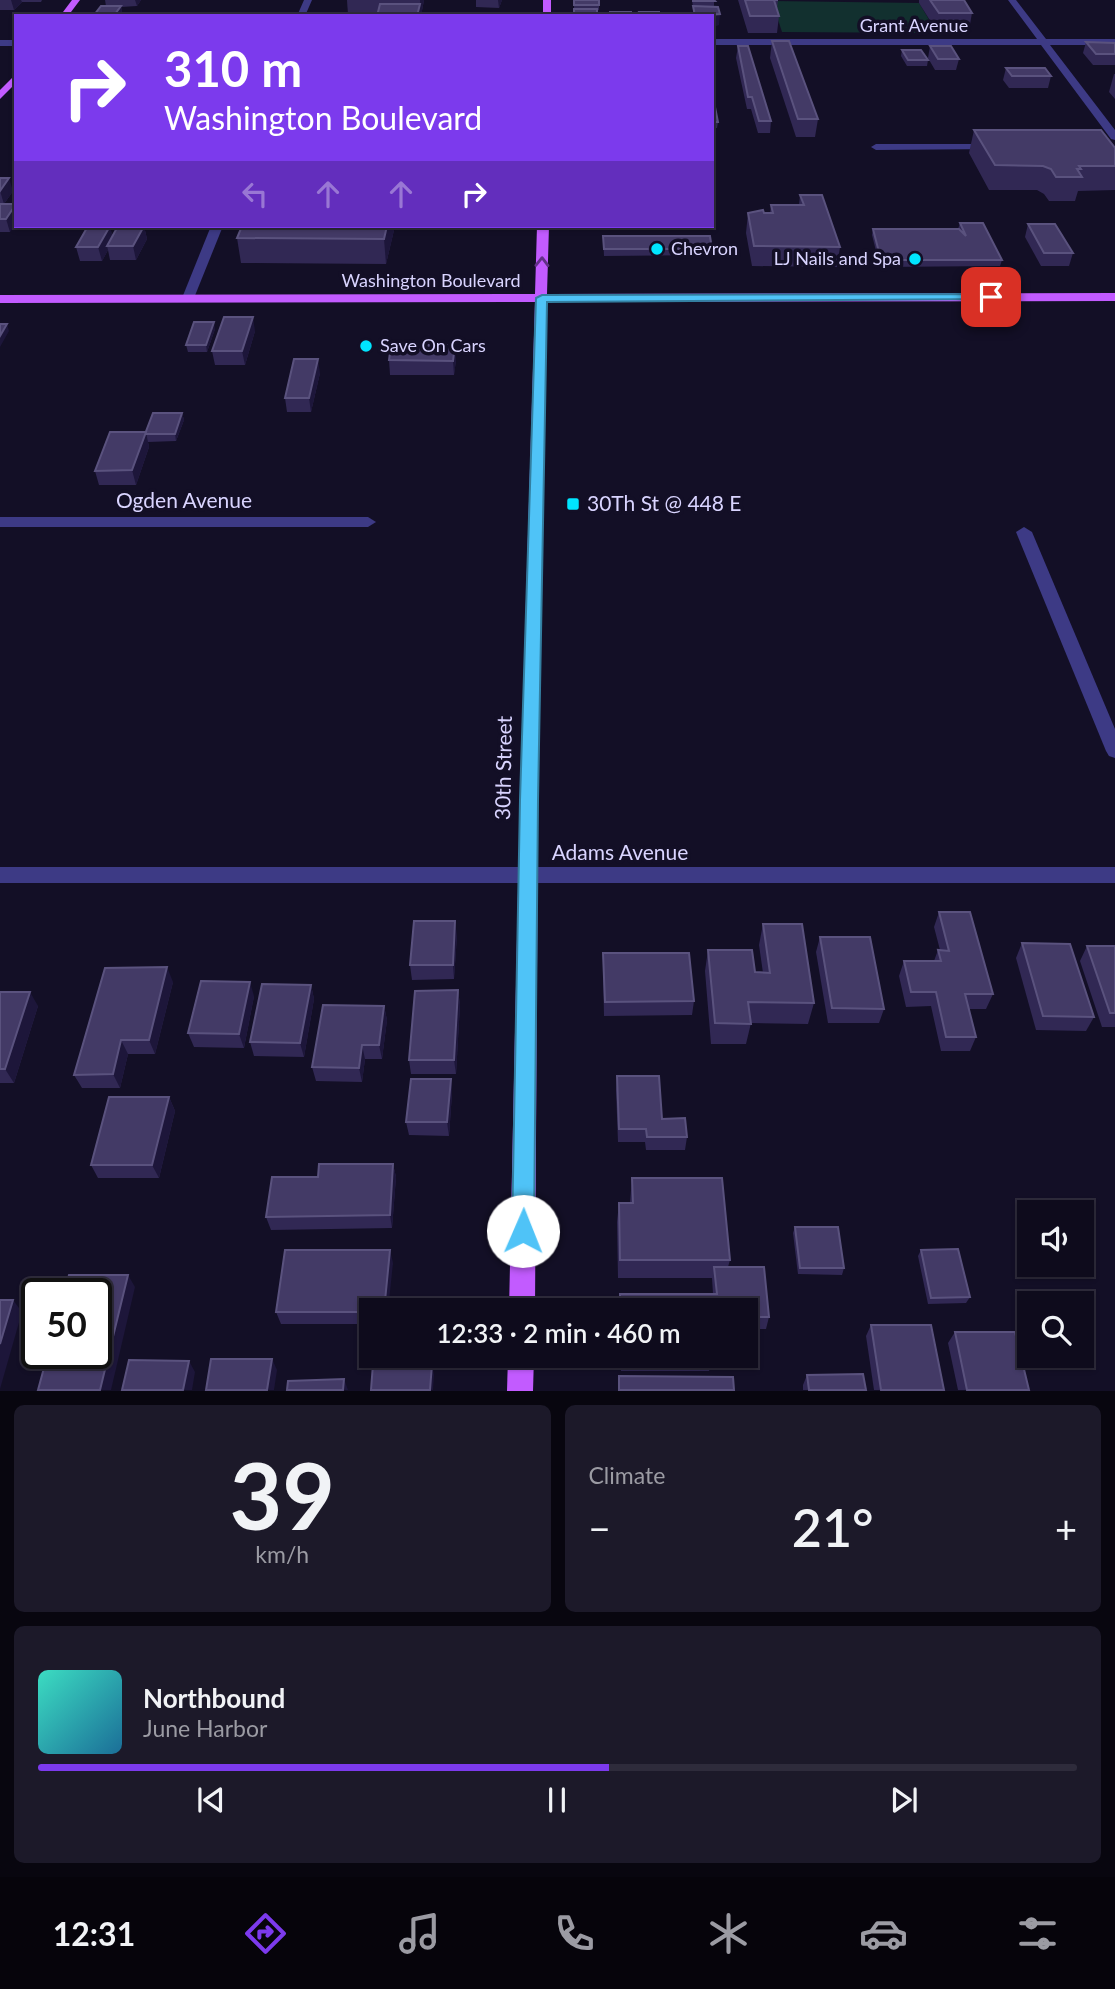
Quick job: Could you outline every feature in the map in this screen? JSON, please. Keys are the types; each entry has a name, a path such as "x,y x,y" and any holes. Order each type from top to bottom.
{"main road":[{"path":"0,96 14,79"},
{"name":"30th Street","path":"522,1298 528,876 543,228"},
{"name":"Washington Boulevard","path":"0,299 1115,297"},
{"path":"520,1391 521,1368"}],"street":[{"path":"1012,0 1115,137"},
{"name":"Grant Avenue","path":"714,42 1115,42"},
{"path":"876,147 1002,147"},
{"path":"188,299 216,228"},
{"name":"Ogden Avenue","path":"0,523 368,523"},
{"path":"1024,532 1115,751"},
{"name":"Adams Avenue","path":"0,875 1115,875"}],"green space":[{"path":"772,1 919,3 937,33 782,32"}],"building":[{"path":"574,0 599,0 599,5 574,5"},
{"path":"745,0 774,0 779,16 750,16"},
{"path":"930,0 964,0 972,13 939,13"},
{"path":"380,4 420,4 418,14 378,14"},
{"path":"101,6 121,6 115,14 95,14"},
{"path":"693,6 718,7 720,14 714,14 695,14"},
{"path":"574,9 597,9 597,14 574,14"},
{"path":"610,12 631,12 631,14"},
{"path":"639,12 659,12 659,14"},
{"path":"481,13 516,13 516,14"},
{"path":"772,41 789,41 818,119 798,119"},
{"path":"1086,42 1115,43 1115,54 1096,54"},
{"path":"738,46 748,46 771,121 759,121 752,97 748,97"},
{"path":"930,46 951,46 959,59 938,59"},
{"path":"902,50 921,50 928,60 908,60"},
{"path":"1006,68 1045,68 1051,76 1012,76"},
{"path":"714,107 715,107 718,122 714,122"},
{"path":"974,130 1101,130 1115,148 1115,166 1079,166 1081,169 1077,169 1082,177 1056,177 1051,169 1043,166 995,165"},
{"path":"0,178 9,178 0,191"},
{"path":"800,195 822,195 840,247 754,246 748,213 763,210 764,213 773,213 771,205 804,205"},
{"path":"0,204 14,204 6,219 0,219"},
{"path":"960,223 983,223 1002,260 881,260 873,229 959,229 966,236"},
{"path":"1028,224 1055,224 1073,253 1044,253"},
{"path":"87,228 109,228 98,247 76,247"},
{"path":"117,228 143,228 133,246 107,246"},
{"path":"241,228 387,228 384,239 237,238"},
{"path":"603,236 710,236 712,249 604,249"},
{"path":"224,317 253,317 242,351 212,351"},
{"path":"194,322 214,322 206,345 186,345"},
{"path":"0,324 7,324 0,336"},
{"path":"391,345 455,345 453,361 389,360"},
{"path":"294,359 318,359 309,398 285,398"},
{"path":"153,413 182,413 175,434 145,434"},
{"path":"110,432 146,432 132,470 95,471"},
{"path":"939,912 970,912 993,994 965,994 976,1037 946,1037 936,992 911,992 904,961 941,961 938,950 949,951"},
{"path":"414,921 455,921 453,965 410,965"},
{"path":"763,924 802,924 814,1003 748,1002 751,1024 715,1023 708,950 752,950 755,972 770,973"},
{"path":"820,937 870,937 884,1009 832,1008"},
{"path":"1022,943 1070,944 1094,1017 1043,1016"},
{"path":"1087,946 1115,946 1115,1013 1110,1013"},
{"path":"603,953 689,953 694,1001 605,1002"},
{"path":"167,967 149,1040 121,1040 113,1074 74,1075 105,968"},
{"path":"201,981 250,982 239,1034 188,1033"},
{"path":"262,984 311,985 300,1043 250,1042"},
{"path":"458,990 454,1060 409,1060 415,991"},
{"path":"0,992 30,992 5,1069 0,1069"},
{"path":"323,1005 384,1006 379,1045 362,1045 359,1068 312,1067"},
{"path":"617,1076 659,1076 662,1119 685,1118 687,1137 647,1137 646,1129 619,1129"},
{"path":"411,1079 451,1079 447,1122 406,1122"},
{"path":"109,1097 169,1097 152,1165 91,1165"},
{"path":"319,1164 393,1164 390,1215 266,1217 272,1177 318,1177"},
{"path":"632,1178 722,1178 730,1260 620,1260 619,1203 633,1203"},
{"path":"795,1227 838,1227 844,1268 800,1268"},
{"path":"958,1249 970,1297 931,1298 921,1250"},
{"path":"285,1250 390,1250 385,1298 359,1298 359,1312 276,1312"},
{"path":"714,1267 764,1267 769,1317 758,1317 758,1298 620,1298 620,1294 717,1294"},
{"path":"69,1275 128,1275 112,1341 112,1278 68,1278"},
{"path":"0,1300 13,1300 0,1344"},
{"path":"871,1325 931,1325 944,1390 881,1390"},
{"path":"955,1332 1015,1332 1017,1368 1024,1368 1029,1390 967,1390"},
{"path":"211,1359 272,1359 267,1390 206,1390"},
{"path":"129,1360 189,1361 183,1390 122,1390"},
{"path":"373,1368 432,1368 430,1390 371,1390"},
{"path":"44,1369 105,1369 100,1390 38,1390"},
{"path":"863,1374 866,1390 809,1390 807,1375"},
{"path":"619,1376 733,1377 734,1390 619,1390"},
{"path":"344,1379 343,1390 287,1390 288,1381"}],"place":[{"name":"Chevron","path":"657,249"},
{"name":"LJ Nails and Spa","path":"915,259"},
{"name":"Save On Cars","path":"366,346"},
{"name":"30Th St @ 448 E","path":"573,504"}],"route":[{"path":"523,1231 529,800 542,298 991,297"}]}
